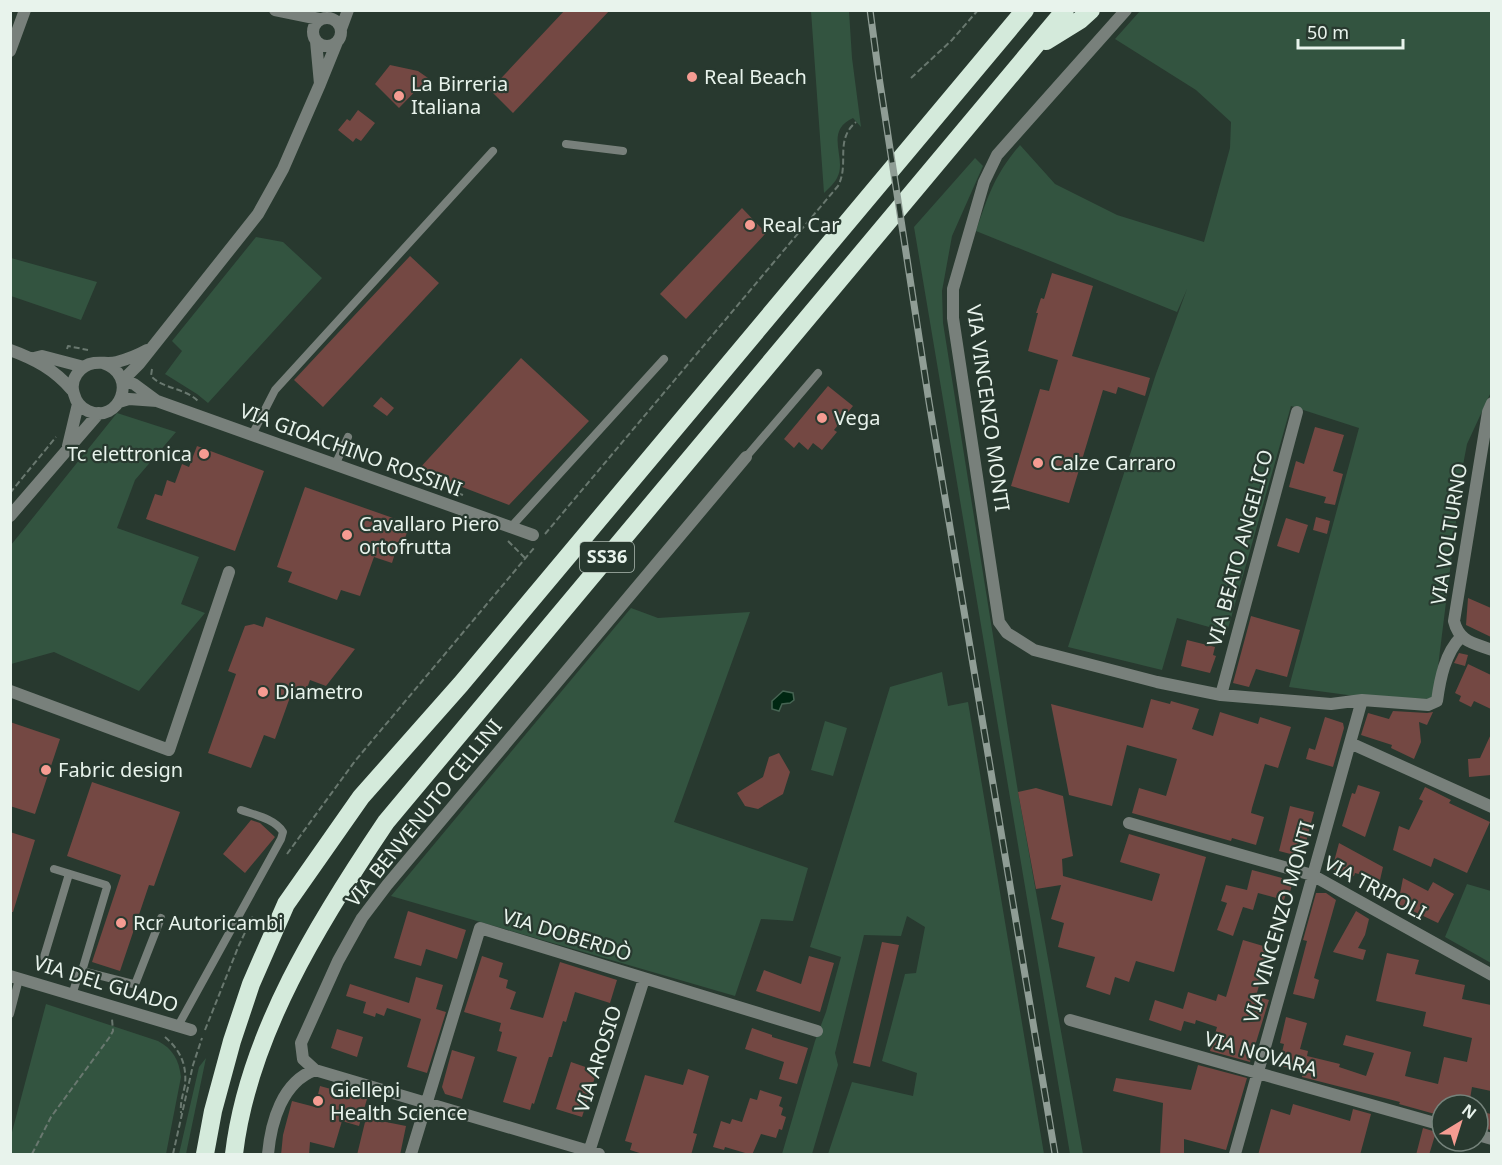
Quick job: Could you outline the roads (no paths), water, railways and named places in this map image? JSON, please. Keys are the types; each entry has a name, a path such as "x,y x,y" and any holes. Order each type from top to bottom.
{"highway":[{"name":"SS36","path":"205,1155 226,1061 256,974 286,904 360,797 468,675 1025,10"},
{"name":"SS36","path":"234,1155 237,1130 258,1058 280,1003 337,895 386,822 1065,10"},
{"path":"1032,50 1080,20 1091,10"}],"street":[{"path":"10,51 25,10"},
{"path":"122,381 139,364 258,214 283,169 341,34 348,10"},
{"name":"VIA VINCENZO MONTI","path":"1126,10 998,155 984,182 953,290 953,318 999,622 1007,633 1034,650 1156,682 1221,695 1331,704 1362,700 1428,705 1437,701 1438,688 1452,646 1461,638"},
{"path":"279,12 326,16 337,21 341,29"},
{"path":"279,12 296,21 324,46 337,42"},
{"path":"320,84 313,27 326,16"},
{"path":"10,350 33,358 48,368 72,390 78,404 87,411 99,413 107,412 119,402 122,395 122,381 117,371 103,363"},
{"path":"33,358 42,356 84,366 114,363 149,350"},
{"path":"72,390 75,376 84,366"},
{"name":"VIA GIOACHINO ROSSINI","path":"122,381 134,384 157,402"},
{"name":"VIA GIOACHINO ROSSINI","path":"119,402 129,399 157,402 533,535"},
{"name":"VIA VOLTURNO","path":"1461,638 1454,621 1491,403"},
{"path":"68,447 78,404"},
{"name":"VIA BEATO ANGELICO","path":"1221,695 1297,412"},
{"path":"10,516 99,413"},
{"name":"VIA BENVENUTO CELLINI","path":"315,1070 303,1059 301,1043 338,961 362,918 394,875 746,457"},
{"path":"10,691 169,750 229,572"},
{"path":"1461,638 1491,650"},
{"name":"VIA VINCENZO MONTI","path":"1235,1155 1362,700"},
{"path":"1350,743 1491,807"},
{"name":"VIA TRIPOLI","path":"1129,823 1312,875 1491,975"},
{"name":"VIA DOBERDÒ","path":"426,1102 480,928 817,1031"},
{"name":"VIA DEL GUADO","path":"15,977 191,1030"},
{"name":"VIA AROSIO","path":"594,1153 644,979"},
{"name":"VIA NOVARA","path":"1070,1020 1430,1122"},
{"path":"268,1155 276,1117 286,1093 300,1078 315,1070 594,1153"},
{"path":"411,1155 426,1102"}],"lane":[{"path":"566,144 623,151"},
{"path":"252,435 275,390 493,151"},
{"path":"511,527 664,359"},
{"path":"746,457 818,373"},
{"path":"335,465 348,437"},
{"path":"178,1026 281,839 283,832 280,828 268,820 241,810"},
{"path":"54,869 107,887 82,970 72,995"},
{"path":"44,957 69,874"},
{"path":"82,970 133,984 136,982 161,918"},
{"path":"10,1014 15,977"}],"railway":[{"path":"870,10 929,402 1055,1154"}],"place":[{"name":"Real Beach","path":"692,77"},
{"name":"La Birreria Italiana","path":"399,96"},
{"name":"Real Car","path":"750,225"},
{"name":"Vega","path":"822,418"},
{"name":"Tc elettronica","path":"204,454"},
{"name":"Calze Carraro","path":"1038,463"},
{"name":"Cavallaro Piero ortofrutta","path":"347,535"},
{"name":"Diametro","path":"263,692"},
{"name":"Fabric design","path":"46,770"},
{"name":"Rcr Autoricambi","path":"121,923"},
{"name":"Giellepi Health Science","path":"318,1101"}]}
